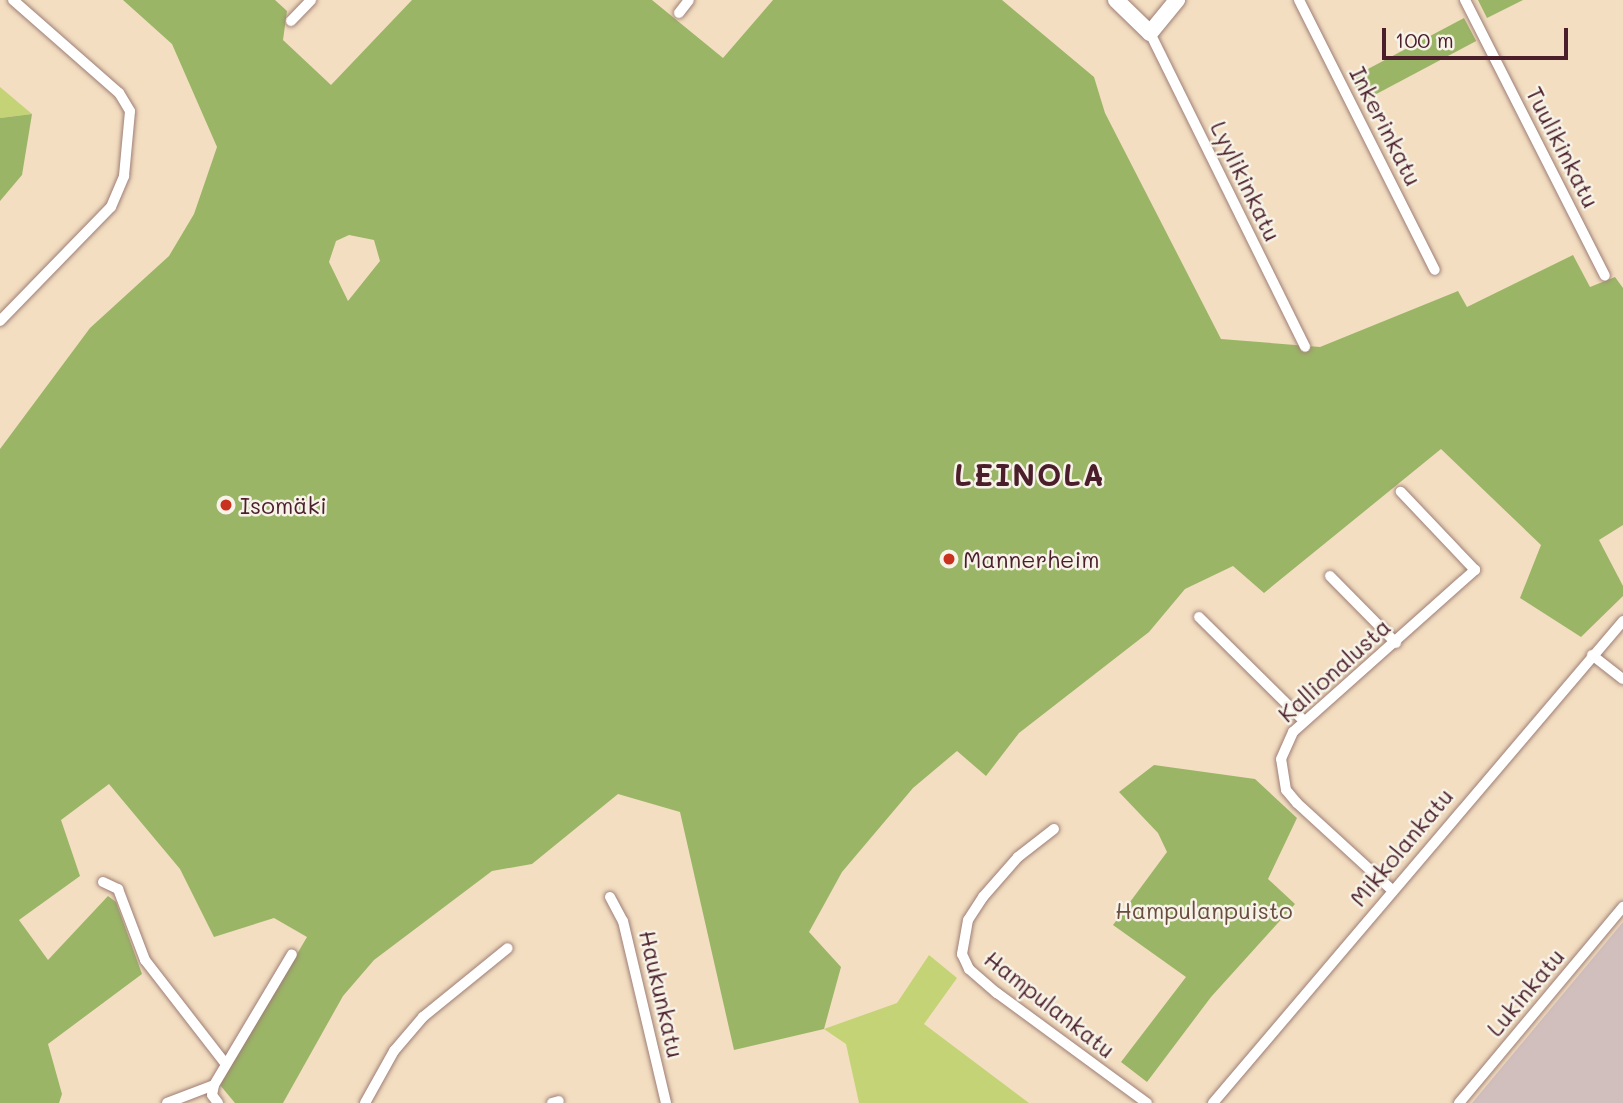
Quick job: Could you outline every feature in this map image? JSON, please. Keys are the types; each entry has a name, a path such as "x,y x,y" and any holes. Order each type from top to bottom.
{"street":[{"path":"0,321 111,207 124,176 130,111 120,93 13,0"},
{"path":"291,22 311,0"},
{"path":"679,13 690,0"},
{"path":"1116,0 1150,33 1177,0"},
{"name":"Inkerinkatu","path":"1299,0 1435,270"},
{"name":"Tuulikinkatu","path":"1465,0 1605,276"},
{"name":"Lyylikinkatu","path":"1150,33 1305,347"},
{"name":"Kallionalusta","path":"1392,890 1286,790 1281,766 1284,745 1304,721 1396,643 1475,570 1401,492"},
{"path":"1330,576 1396,643"},
{"path":"1199,617 1304,721"},
{"name":"Mikkolankatu","path":"1213,1103 1623,621"},
{"path":"1592,655 1623,679"},
{"name":"Hampulankatu","path":"1054,829 1018,857 983,897 968,919 962,954 969,970 997,993 1147,1103"},
{"path":"103,882 118,889 145,960 225,1063"},
{"name":"Haukunkatu","path":"610,897 623,921 666,1103"},
{"name":"Lukinkatu","path":"1459,1103 1623,907"},
{"path":"365,1103 394,1051 422,1017 508,948"},
{"path":"218,1103 212,1095 214,1085 292,954"},
{"path":"167,1103 214,1085"}],"shaded area":[{"path":"1623,922 1623,1103 1472,1103"}],"green space":[{"path":"123,0 275,0 287,11 283,40 331,85 412,0 652,0 723,58 773,0 1002,0 1094,77 1105,113 1221,339 1320,347 1458,291 1467,307 1573,255 1590,287 1615,277 1623,288 1623,525 1599,540 1623,586 1623,596 1581,637 1520,598 1541,545 1441,449 1264,593 1233,566 1185,589 1149,632 1019,733 986,776 957,751 913,788 842,872 809,932 841,967 824,1029 734,1050 680,812 618,794 532,864 492,871 374,960 343,996 283,1103 235,1103 220,1085 307,937 274,918 214,937 180,869 109,784 61,820 80,876 19,920 48,960 108,896 116,902 142,974 48,1044 62,1094 59,1103 0,1103 0,449 90,328 169,256 194,214 217,147 172,44","holes":["349,235 374,240 380,261 348,301 329,262 336,241"]},
{"path":"1478,0 1523,0 1487,18"},
{"path":"1464,18 1476,41 1363,101 1351,78"},
{"path":"0,87 32,114 0,118"},
{"path":"32,114 22,175 0,201 0,118"},
{"name":"Hampulanpuisto","path":"1154,765 1255,779 1297,818 1268,879 1295,904 1211,997 1147,1082 1121,1062 1186,977 1113,925 1167,852 1158,833 1119,792"},
{"path":"929,955 957,978 924,1024 1029,1103 859,1103 846,1044 824,1029 897,1003"}],"place":[{"name":"Isomäki","path":"226,505"},
{"name":"Mannerheim","path":"949,559"}],"district":[{"name":"LEINOLA","path":"1030,474"}]}
